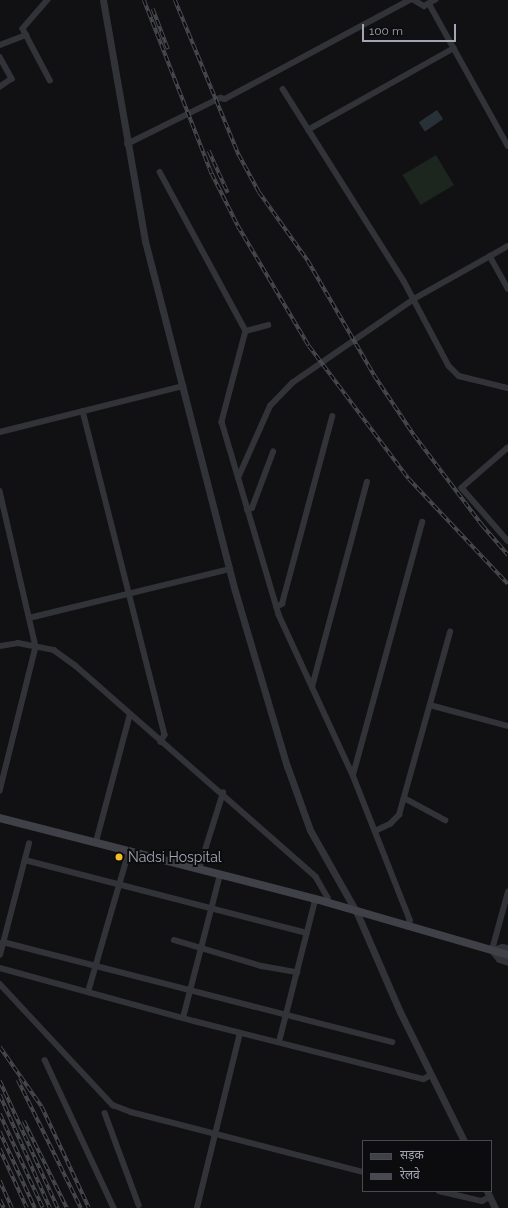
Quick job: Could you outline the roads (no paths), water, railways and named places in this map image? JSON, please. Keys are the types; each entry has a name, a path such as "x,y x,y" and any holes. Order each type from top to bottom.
{"main road":[{"path":"0,818 199,869 315,901 326,902 357,913 508,955"}],"street":[{"path":"48,0 23,29 50,80"},
{"path":"103,0 145,241 184,386 230,569 287,766 310,830 357,913 400,1012 464,1140"},
{"path":"127,144 220,98 225,98 410,0"},
{"path":"414,0 420,5 430,5 435,0"},
{"path":"430,5 508,146"},
{"path":"0,45 26,35"},
{"path":"308,130 454,48"},
{"path":"0,86 12,79 1,59"},
{"path":"283,89 414,299 449,366 458,376 508,388"},
{"path":"160,172 246,331 222,422 276,607 353,775 410,920 409,928"},
{"path":"238,478 270,406 287,389 414,299 508,246"},
{"path":"490,256 508,288"},
{"path":"246,331 268,324"},
{"path":"0,432 184,386"},
{"path":"83,411 131,593 165,735 161,742"},
{"path":"276,607 282,604 332,417"},
{"path":"508,448 462,488 508,541"},
{"path":"248,510 252,508 272,452"},
{"path":"312,687 367,482"},
{"path":"0,491 36,647 0,791"},
{"path":"353,775 422,522"},
{"path":"30,618 230,569"},
{"path":"375,832 390,824 399,815 450,632"},
{"path":"0,646 18,644 54,650 75,665 161,742 223,793 316,877 328,898 326,902"},
{"path":"430,705 508,726"},
{"path":"96,842 130,714"},
{"path":"199,869 223,793"},
{"path":"404,798 445,820"},
{"path":"0,955 29,844"},
{"path":"88,992 129,851"},
{"path":"25,860 307,932"},
{"path":"183,1018 220,875"},
{"path":"508,892 495,951 499,959 508,962"},
{"path":"279,1042 315,901"},
{"path":"174,940 202,946 262,966 297,972"},
{"path":"3,942 392,1042"},
{"path":"495,951 502,946 508,948"},
{"path":"0,968 240,1033 424,1079 431,1074"},
{"path":"0,984 113,1105 215,1134 362,1172"},
{"path":"197,1208 240,1033"},
{"path":"45,1060 114,1208"},
{"path":"106,1113 138,1207"},
{"path":"443,1192 482,1202 488,1194 495,1208"}],"railway":[{"path":"144,0 212,174 238,226 309,346 409,479 508,584"},
{"path":"175,0 239,155 259,192 308,261 374,375 414,435 482,525 508,555"},
{"path":"153,9 168,49"},
{"path":"209,151 228,193"},
{"path":"0,1047 42,1107 89,1208"},
{"path":"18,1080 81,1208"},
{"path":"0,1081 58,1208"},
{"path":"0,1095 50,1208"},
{"path":"0,1114 43,1208"},
{"path":"24,1121 67,1208"},
{"path":"0,1132 35,1208"},
{"path":"0,1149 27,1208"},
{"path":"0,1181 12,1208"},
{"path":"0,1200 4,1208"}],"place":[{"name":"Nadsi Hospital","path":"119,857"}]}
